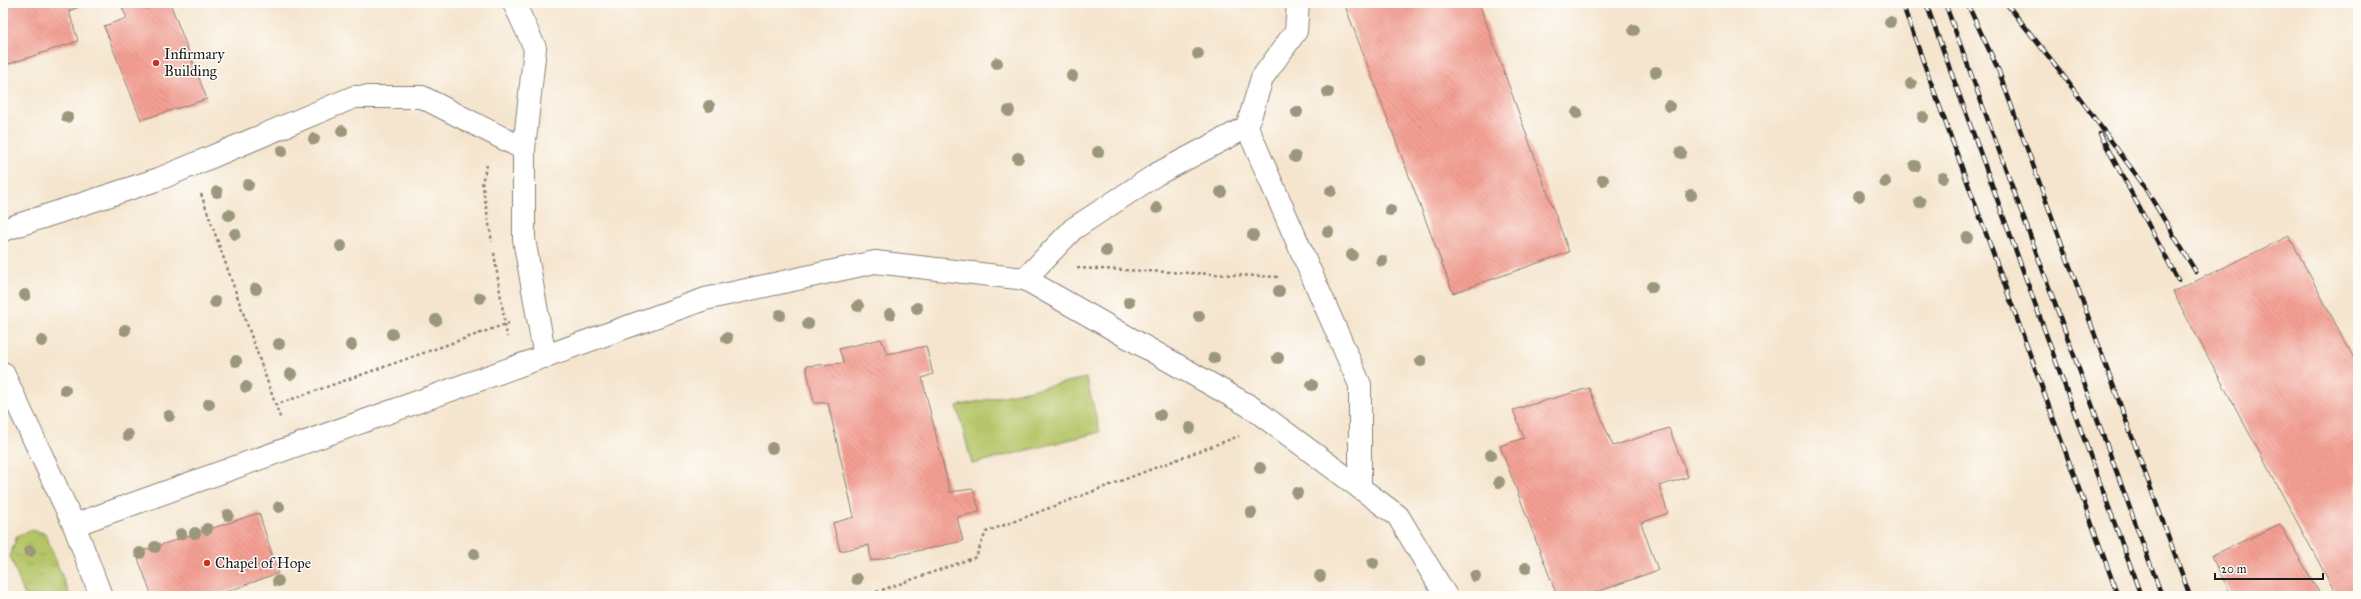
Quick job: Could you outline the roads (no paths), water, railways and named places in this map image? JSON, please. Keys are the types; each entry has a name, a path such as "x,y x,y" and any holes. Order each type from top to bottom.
{"lane":[{"path":"514,3 535,48 524,149 524,239 545,357"},
{"path":"1298,3 1296,31 1262,78 1247,127 1360,385 1360,488"},
{"path":"3,230 159,179 354,97 422,97 524,149"},
{"path":"1025,279 1073,229 1158,174 1247,127"},
{"path":"74,525 706,299 875,262 1025,279 1251,407 1398,516 1446,596"},
{"path":"3,373 74,525 101,596"}],"railway":[{"path":"1902,3 2118,596"},
{"path":"1926,3 2141,596"},
{"path":"1945,3 2162,596"},
{"path":"1967,3 1998,69 2190,596"},
{"path":"2006,3 2057,67 2142,183 2196,272"},
{"path":"2100,134 2178,280"}],"place":[{"name":"Infirmary Building","path":"156,63"},
{"name":"Chapel of Hope","path":"207,563"}]}
